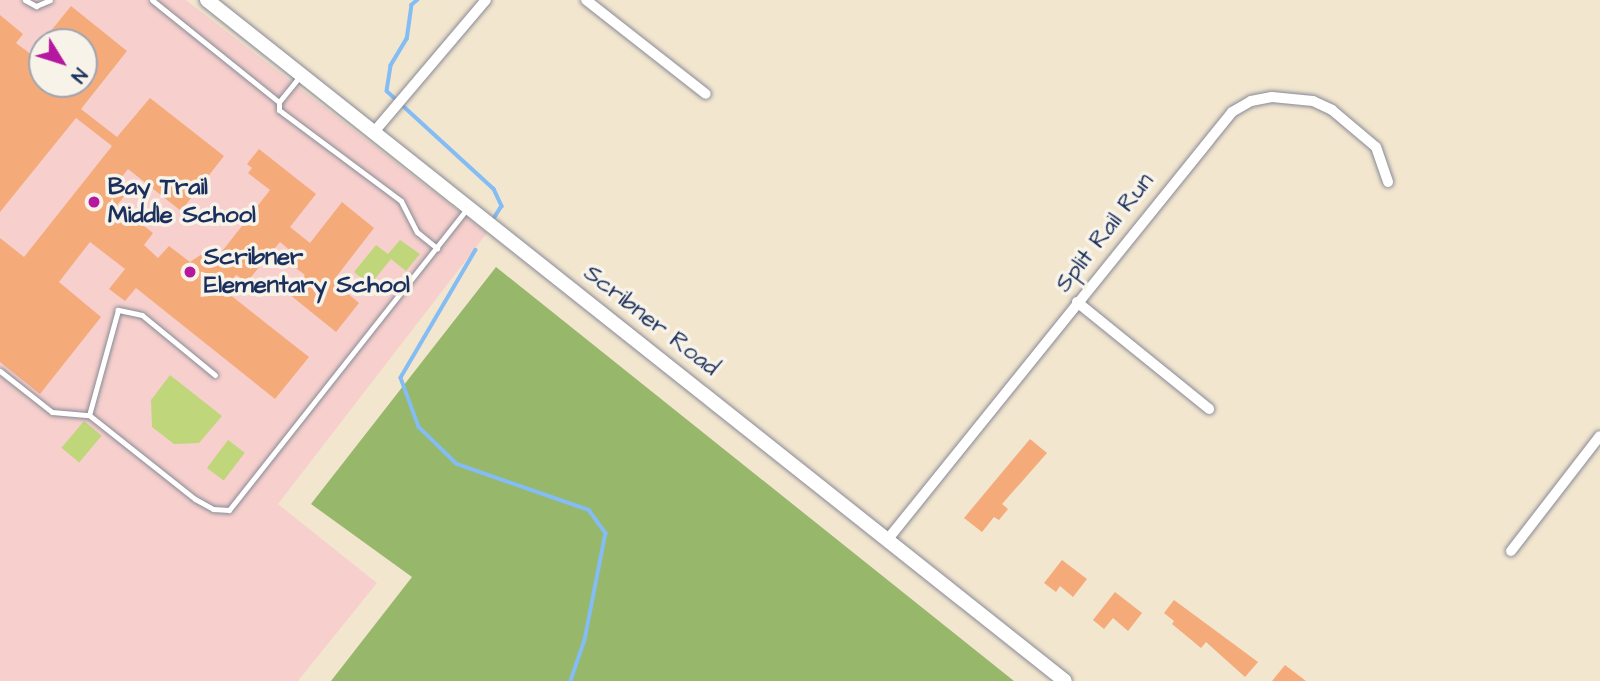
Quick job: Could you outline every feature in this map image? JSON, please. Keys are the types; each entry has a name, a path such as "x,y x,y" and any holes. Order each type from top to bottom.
{"street":[{"name":"Scribner Road","path":"207,0 1065,681"},
{"path":"374,132 486,0"},
{"path":"586,0 706,94"},
{"name":"Split Rail Run","path":"888,539 1217,125 1251,101 1293,97 1332,110 1377,147 1388,182"},
{"path":"1077,302 1209,409"},
{"path":"1511,551 1600,436"}],"lane":[{"path":"25,0 36,6 50,0"},
{"path":"152,0 279,102"},
{"path":"302,74 279,102 279,110 401,201 417,232 437,248"},
{"path":"0,371 52,412 89,415 195,499 213,509 229,510 469,207"},
{"path":"89,415 118,310 142,315 215,374"}],"shaded area":[{"path":"0,0 186,0 487,233 278,504 377,583 298,681 0,681"}],"green space":[{"path":"400,240 420,254 406,271 391,259 370,285 354,272 376,245 388,254"},
{"path":"496,267 1014,681 331,681 412,577 311,504"},
{"path":"170,375 222,416 199,443 174,444 152,427 151,400"},
{"path":"84,421 102,436 79,463 62,448"},
{"path":"228,440 245,453 224,481 207,468"}],"building":[{"path":"71,6 127,51 98,88 98,28 53,28"},
{"path":"0,15 23,34 16,43 28,52 28,98 90,98 81,109 117,137 150,98 224,156 181,211 128,169 116,184 127,193 117,205 153,233 144,245 158,258 169,246 190,262 205,252 220,254 270,190 248,173 252,168 247,164 259,149 316,194 290,227 310,243 342,202 374,228 333,281 359,303 336,332 289,294 305,275 292,265 298,257 280,242 247,282 236,275 224,290 309,357 275,399 136,288 125,301 109,289 125,269 90,242 59,282 101,317 40,394 0,362 0,238 24,257 112,146 76,118 0,212"},
{"path":"1030,439 1047,453 1002,504 1008,509 999,520 994,517 982,532 964,518"},
{"path":"1062,560 1087,579 1073,597 1060,586 1056,592 1044,583"},
{"path":"1115,592 1142,613 1128,631 1113,618 1104,629 1093,620"},
{"path":"1174,600 1258,662 1245,677 1206,642 1201,648 1172,624 1174,621 1164,613"},
{"path":"1285,665 1306,681 1272,681"}],"waterway":[{"path":"418,0 412,5 407,39 391,66 387,91 494,189 502,206 495,217"},
{"path":"476,250 401,378 419,427 457,464 589,510 606,533 585,640 571,681"}],"place":[{"name":"Bay Trail Middle School","path":"94,202"},
{"name":"Scribner Elementary School","path":"190,272"}]}
